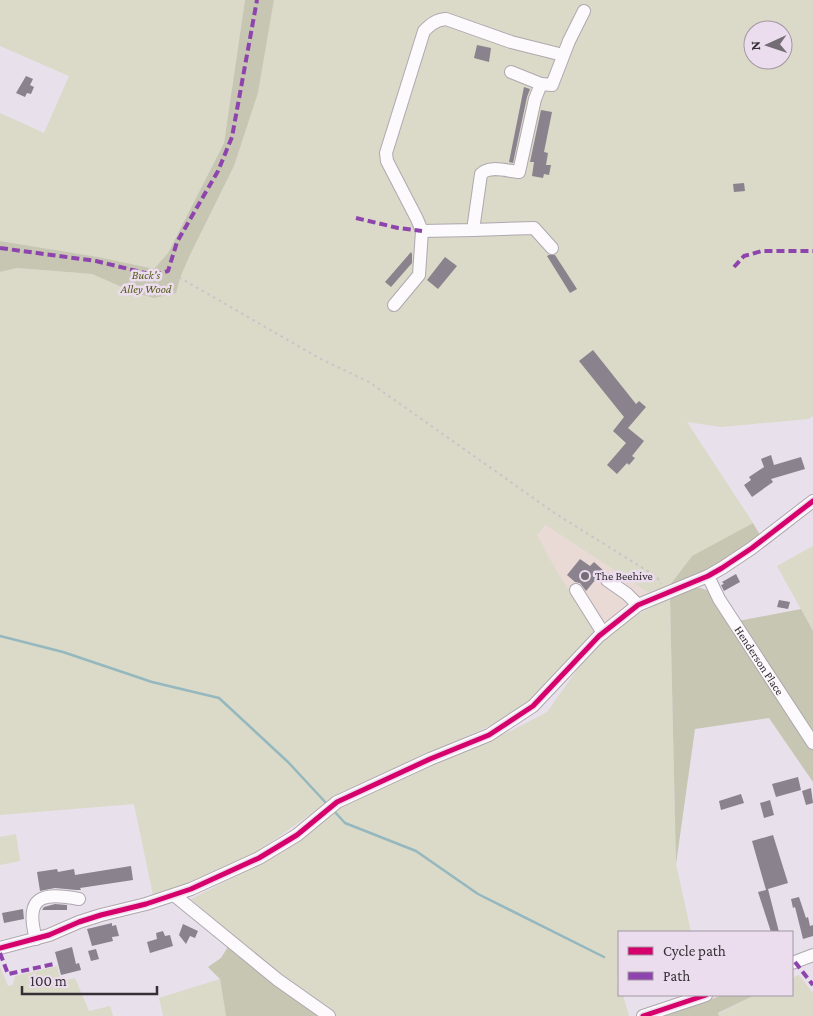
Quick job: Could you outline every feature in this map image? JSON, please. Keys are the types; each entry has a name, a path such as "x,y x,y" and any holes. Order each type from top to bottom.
{"street":[{"path":"512,72 541,84 552,85 568,41 584,11"},
{"path":"394,305 419,275 422,232 418,219 387,161 386,153 424,31 438,20 446,19 511,42 563,55"},
{"path":"473,230 483,171 488,169 519,172 535,99 541,84"},
{"path":"422,232 534,228 552,248"},
{"path":"0,948 36,938 102,915 174,895 259,858 297,836 337,802 430,758 489,735 534,706 602,633 638,605 708,576 752,548 813,501"},
{"name":"Henderson Place","path":"708,576 719,599 813,743"},
{"path":"607,580 627,594 638,605"},
{"path":"576,590 602,633"},
{"path":"36,938 31,918 33,908 40,898 59,895 79,899"},
{"path":"174,895 278,980 328,1016"},
{"path":"793,963 813,954"},
{"path":"643,1016 703,996"}],"path":[{"path":"168,271 321,359 369,382 556,514 657,577 666,593"}],"shaded area":[{"path":"0,0 245,0 224,143 168,253 154,270 98,257 0,241 0,113 44,133 69,76 0,46"},
{"path":"274,0 813,0 813,416 809,419 721,427 687,422 753,523 692,556 670,585 649,593 546,525 537,535 556,570 595,630 529,703 494,724 344,791 242,862 184,887 153,895 134,804 0,815 0,272 17,268 92,274 133,292 180,278 234,166 258,93"},
{"path":"547,525 649,593 595,630 556,570 537,535"},
{"path":"813,546 813,631 777,566"},
{"path":"670,597 676,864 691,931 618,931 618,996 623,996 629,1016 335,1016 284,979 191,899 283,852 342,807 426,767 513,730 547,712 597,642 627,620"},
{"path":"16,834 20,861 0,865 0,837"},
{"path":"57,966 61,981 75,978 89,1011 110,1006 113,1016 0,1016 0,967 8,986 13,985 15,976"},
{"path":"799,975 813,993 813,1016 719,1016 718,1014 753,996 793,996 793,978"},
{"path":"220,979 226,1016 163,1016 159,998"}],"green space":[{"name":"Buck's Alley Wood","path":"245,0 274,0 258,93 234,166 190,255 176,293 154,298 133,292 92,274 17,268 0,272 0,241 98,257 154,269 168,253 224,143"},
{"path":"753,523 760,535 710,570 670,585 692,556"},
{"path":"695,588 709,591 741,644 813,749 813,782 769,718 695,729 676,864 670,597"},
{"path":"801,609 813,631 813,736 738,621"},
{"path":"229,945 290,996 319,1016 226,1016 220,979 208,967 221,958"},
{"path":"720,996 753,996 718,1013 719,1016 662,1016"}],"building":[{"path":"477,45 491,48 489,62 474,58"},
{"path":"26,76 33,79 30,85 34,87 31,94 27,93 25,97 16,93"},
{"path":"524,87 530,89 513,163 509,162"},
{"path":"541,110 552,112 544,152 548,153 546,165 551,165 549,175 544,174 543,178 532,176 534,162 530,162"},
{"path":"744,183 745,191 734,192 733,184"},
{"path":"411,252 412,263 391,287 385,282"},
{"path":"555,255 577,289 570,293 547,256"},
{"path":"445,257 457,266 438,289 427,280"},
{"path":"593,350 636,404 639,401 646,407 628,428 644,441 632,456 635,458 629,465 627,463 617,474 607,465 626,443 613,431 624,417 579,361"},
{"path":"771,455 774,465 801,457 805,469 771,479 773,482 752,497 744,485 751,480 749,477 764,467 761,459"},
{"name":"The Beehive","path":"580,559 590,566 594,562 604,571 586,591 580,583 575,582 567,575"},
{"path":"736,574 740,582 724,591 721,585 724,584 722,582"},
{"path":"779,600 790,602 788,609 777,607"},
{"path":"798,777 801,790 776,797 772,784"},
{"path":"811,788 813,803 806,805 802,791"},
{"path":"741,794 744,803 721,810 719,801"},
{"path":"770,800 774,815 764,818 760,803"},
{"path":"773,835 788,883 768,889 779,931 771,931 758,892 766,890 752,841"},
{"path":"131,866 133,880 80,888 81,890 55,888 40,891 37,872 57,869 58,872 74,869 75,875"},
{"path":"799,897 810,926 813,925 813,936 803,939 795,907 793,908 791,899"},
{"path":"55,904 67,905 67,910 42,910 44,907"},
{"path":"23,909 24,919 4,923 2,913"},
{"path":"112,923 112,926 116,925 119,936 112,937 113,941 92,946 87,929"},
{"path":"183,924 198,931 195,938 190,936 186,944 179,935"},
{"path":"163,931 165,936 170,935 173,946 150,953 147,942 157,939 156,933"},
{"path":"72,947 76,964 79,963 81,970 61,975 55,952"},
{"path":"96,949 99,959 91,961 88,951"}],"waterway":[{"path":"0,636 63,652 152,682 219,698 288,762 327,804"},
{"path":"333,810 345,823 416,851 478,894 604,957"}],"marked path":[{"path":"0,248 96,261 153,275 168,271 177,242 218,171 232,137 257,0"},
{"path":"356,218 398,228 422,231"},
{"path":"734,267 744,256 762,251 813,251"},
{"path":"0,953 8,974 54,964"},
{"path":"795,962 813,985"}],"cycle path":[{"path":"0,948 49,935 79,922 146,904 191,889 259,858 297,835 337,802 430,759 489,735 533,706 599,636 638,605 708,576 722,568 752,548 813,501"},
{"path":"643,1016 703,996"}],"place":[{"name":"The Beehive","path":"585,576"}]}
